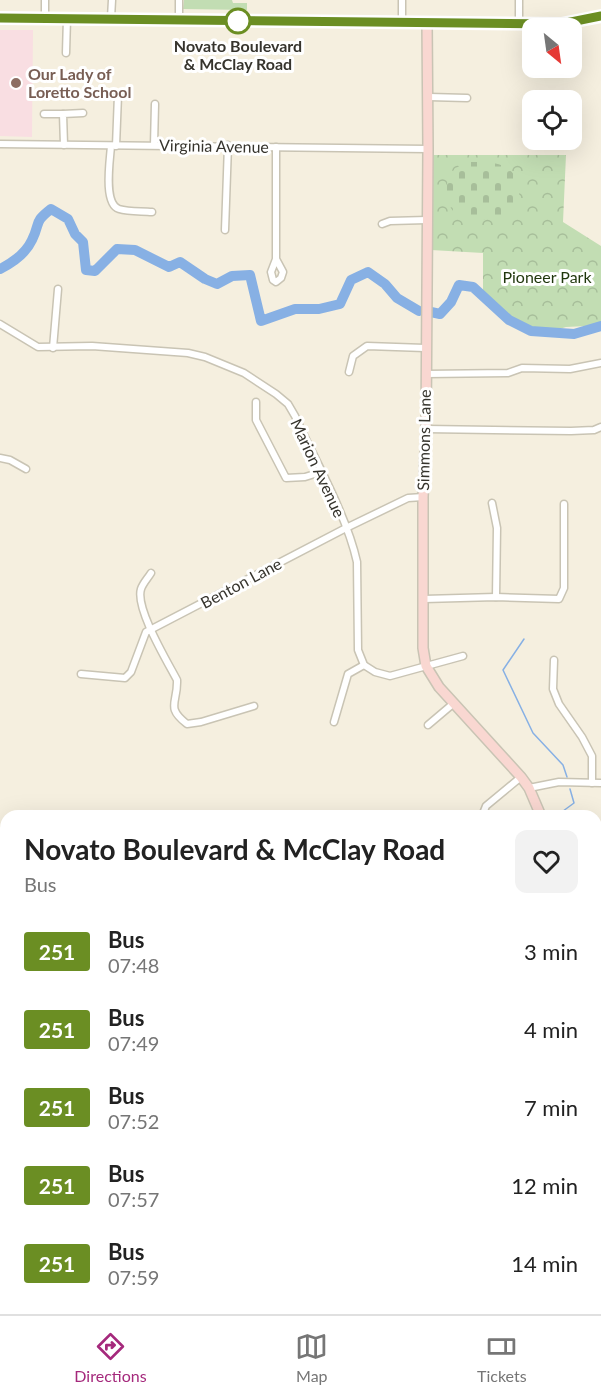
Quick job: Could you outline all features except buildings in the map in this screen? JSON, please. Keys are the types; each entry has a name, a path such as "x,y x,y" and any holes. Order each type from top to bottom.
{"street":[{"path":"45,0 45,18"},
{"path":"111,18 112,0"},
{"path":"179,0 179,20"},
{"path":"402,0 402,22"},
{"path":"519,0 519,23"},
{"path":"0,18 570,23 601,16"},
{"path":"66,53 67,18"},
{"name":"Simmons Lane","path":"427,22 429,98 423,648 426,666 439,687 521,777 529,788 538,810"},
{"path":"118,95 109,194 111,203 117,209 152,212"},
{"path":"429,98 466,98"},
{"path":"154,146 155,104"},
{"path":"44,114 83,113"},
{"path":"63,114 64,145"},
{"name":"Virginia Avenue","path":"0,144 428,148"},
{"path":"225,230 228,145"},
{"path":"276,147 276,259"},
{"path":"381,224 390,221 427,220"},
{"path":"53,348 58,289"},
{"name":"Marion Avenue","path":"0,324 38,347 92,346 188,353 205,357 229,366 276,394 288,404 346,528 357,562 358,650 364,665"},
{"path":"350,372 352,356 367,346 425,348"},
{"path":"426,374 507,374 522,368 570,369 601,363"},
{"path":"256,402 256,420 286,478 305,477 321,472"},
{"path":"426,429 571,431 594,430 601,427"},
{"path":"0,458 10,460 26,469"},
{"name":"Benton Lane","path":"152,629 346,528 408,498 423,496"},
{"path":"492,503 497,528 496,597"},
{"path":"423,599 496,597 559,599 564,588 564,504"},
{"path":"151,573 141,589 140,602 177,680 178,691 173,705 177,716 187,724 254,706"},
{"path":"81,674 125,678 131,672 146,632 152,629"},
{"path":"334,722 348,674 364,665 375,672 390,676 463,656"},
{"path":"554,660 553,689 559,704 592,756 592,783"},
{"path":"428,725 454,704"},
{"path":"484,810 486,806 521,777"},
{"path":"529,788 559,782 601,783"}],"shaded area":[{"name":"Our Lady of Loretto School","path":"0,30 33,30 32,137 0,136"}],"green space":[{"path":"184,0 232,0 233,3 247,3 247,10 183,9"},
{"name":"Pioneer Park","path":"433,155 566,155 563,222 601,246 601,323 566,327 546,333 526,329 508,314 493,310 483,298 483,253 431,250"},
{"path":"467,162 498,164 510,170 518,184 519,198 510,211 495,218 486,219 468,218 454,212 445,196 447,183 450,174"}],"waterway":[{"path":"0,269 14,261 26,249 39,220 51,209 68,219 75,234 83,242 86,270 95,271 117,249 135,250 169,267 180,262 205,279 217,284 232,276 250,275 261,321 295,309 319,309 340,304 351,280 368,272 385,284 397,298 419,311"},
{"path":"431,312 440,314 451,302 459,285 473,287 509,320 531,331 574,334 601,326"},
{"path":"524,639 503,670 533,733 563,765 567,777"},
{"path":"564,810 574,803 570,789"}],"bus line":[{"name":"251","path":"0,18 561,24 601,16"}],"place":[{"name":"Novato Boulevard & McClay Road","path":"238,21"},
{"name":"Our Lady of Loretto School","path":"16,83"}]}
